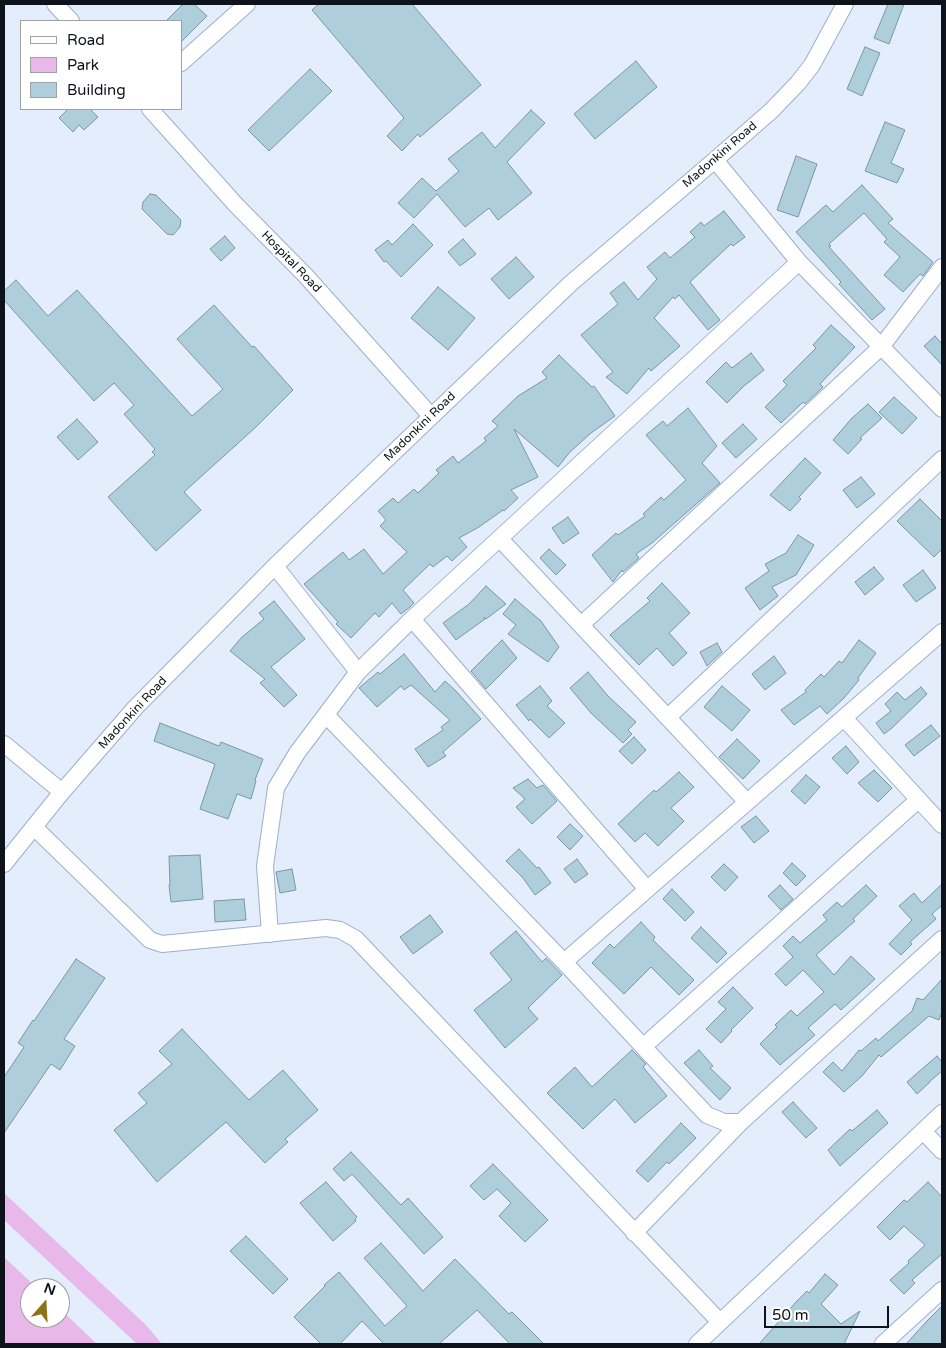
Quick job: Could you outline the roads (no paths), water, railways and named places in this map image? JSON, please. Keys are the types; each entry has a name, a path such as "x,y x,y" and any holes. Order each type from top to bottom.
{"street":[{"path":"55,4 70,20"},
{"path":"182,62 248,4"},
{"name":"Madonkini Road","path":"4,864 62,792 136,708 275,566 570,284 771,111 812,66 845,4"},
{"name":"Hospital Road","path":"151,110 236,205 306,276 431,416"},
{"path":"715,160 799,262 942,409"},
{"path":"270,934 265,866 276,788 296,753 358,672 412,619 799,262"},
{"path":"581,625 881,347 942,267"},
{"path":"668,717 942,459"},
{"path":"500,539 747,802"},
{"path":"275,566 358,672"},
{"path":"412,619 647,889"},
{"path":"564,962 941,636"},
{"path":"326,715 564,962 707,1115 724,1122 741,1122"},
{"path":"844,718 942,825"},
{"path":"4,744 62,792"},
{"path":"644,1046 918,800"},
{"path":"34,827 150,940 162,944 326,928 340,930 356,939 720,1322"},
{"path":"634,1233 741,1122 942,939"},
{"path":"697,1344 942,1113"},
{"path":"923,1131 942,1151"},
{"path":"883,1344 942,1290"}]}
